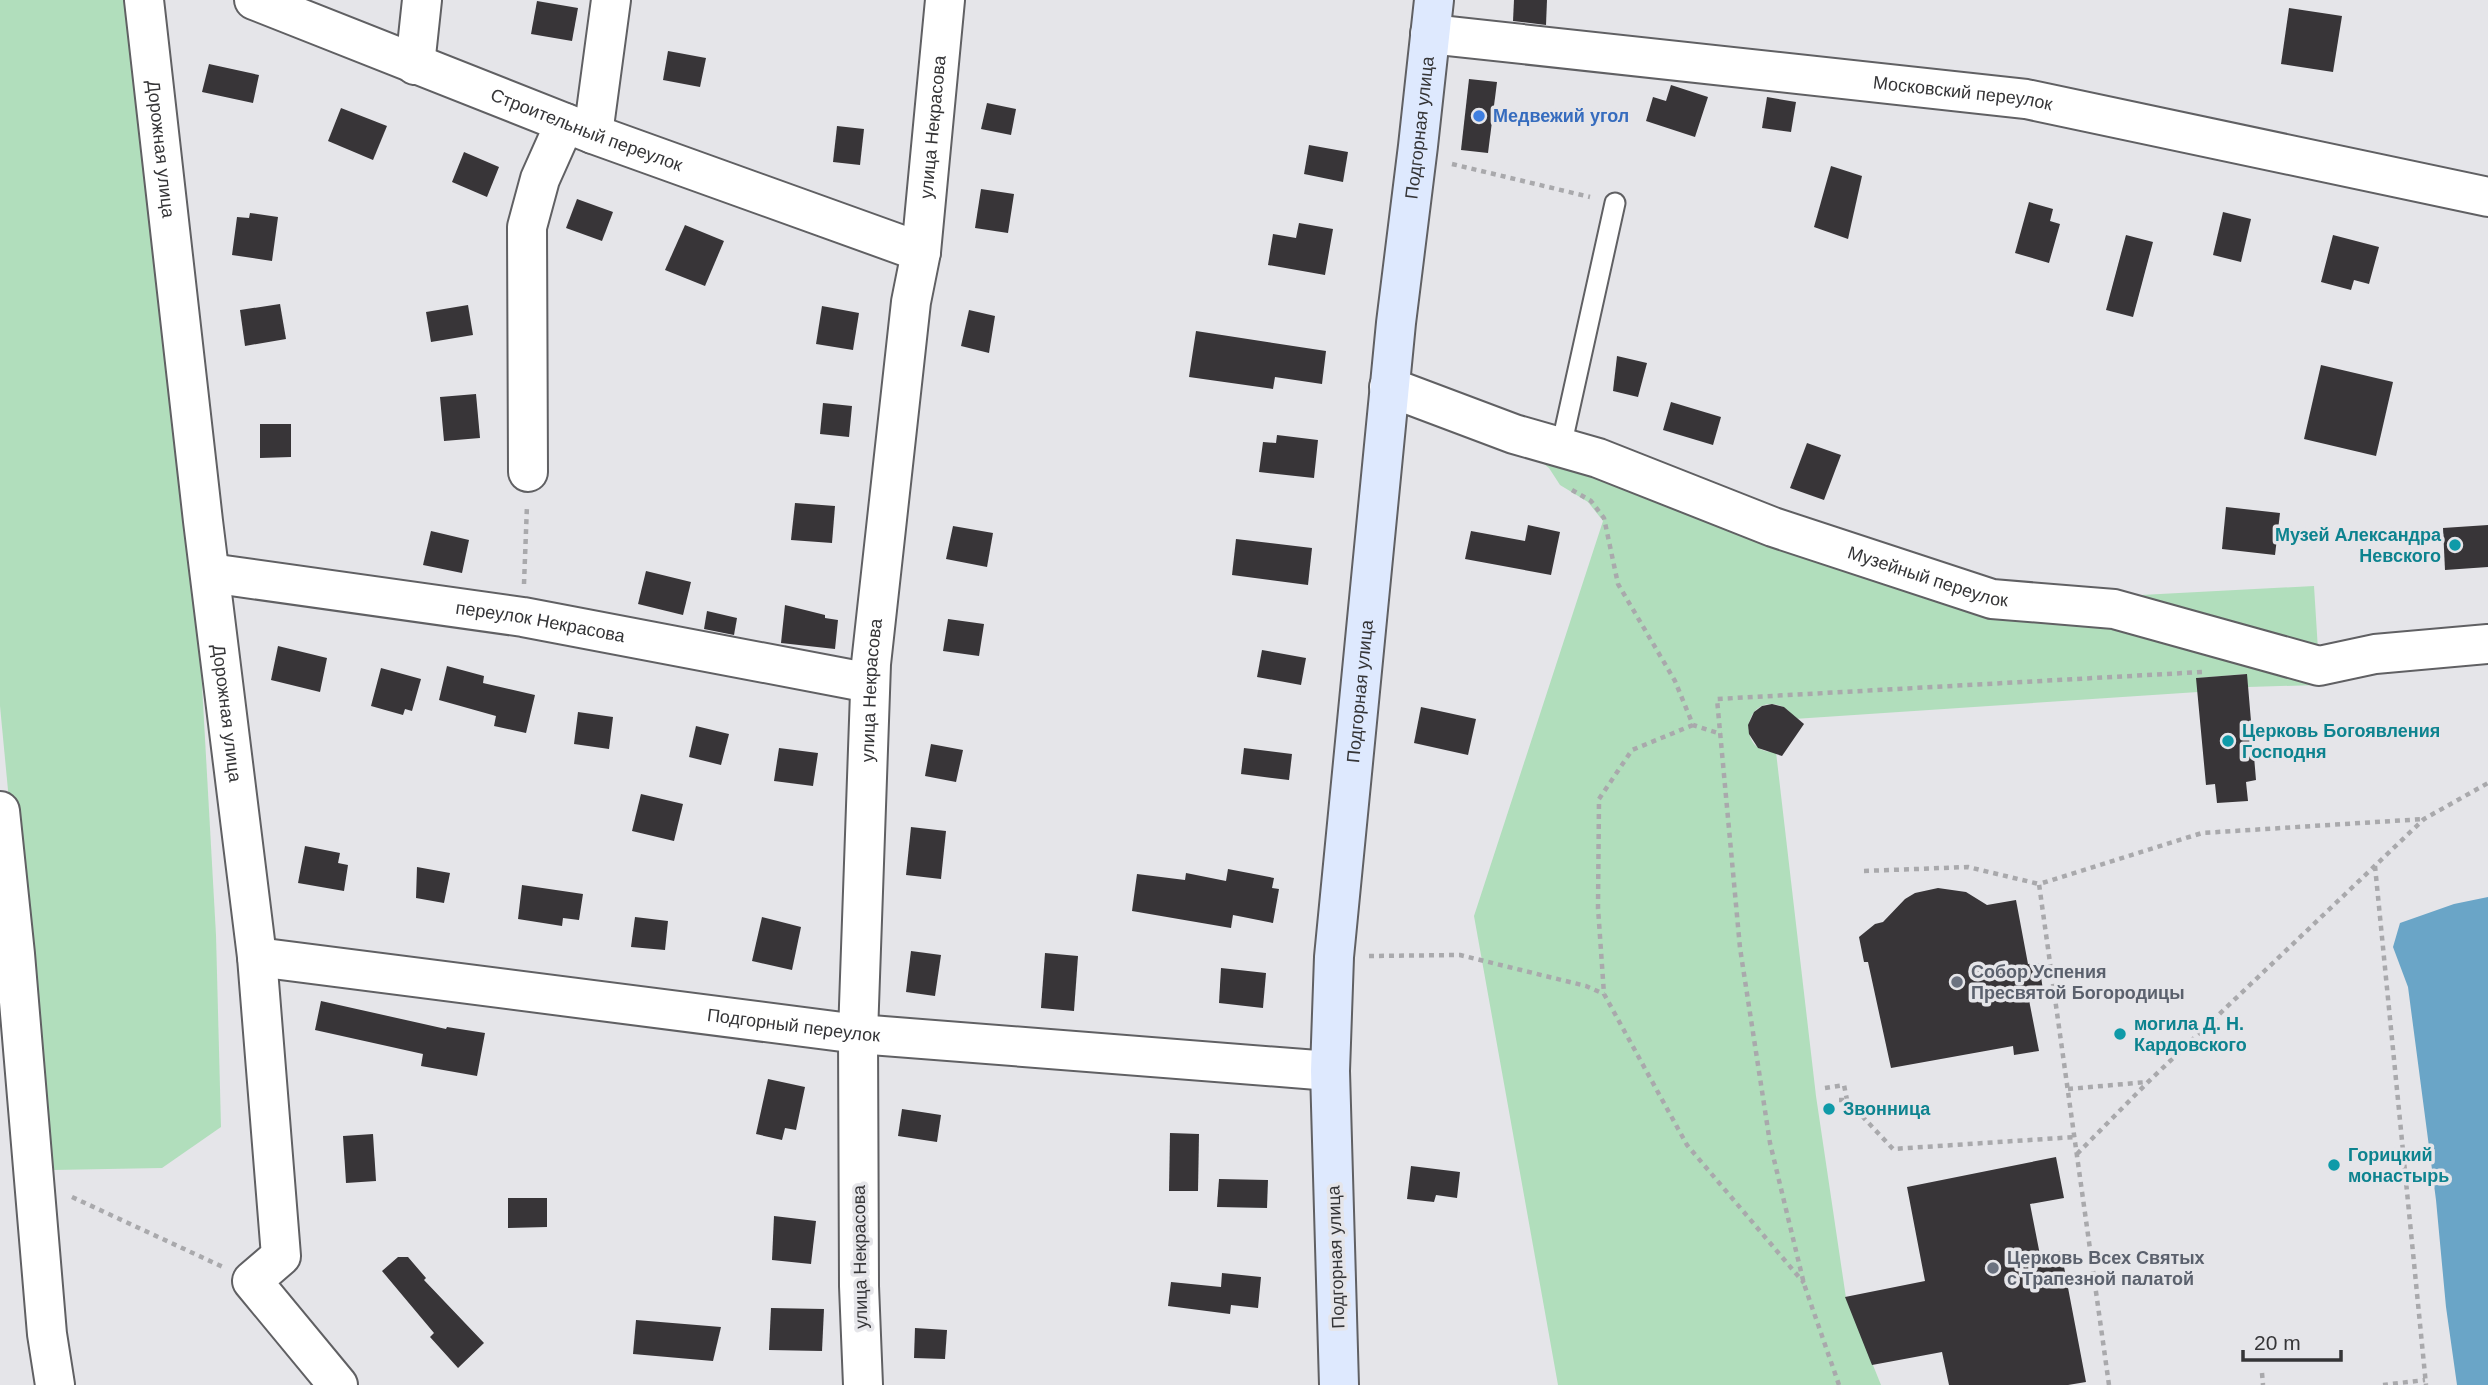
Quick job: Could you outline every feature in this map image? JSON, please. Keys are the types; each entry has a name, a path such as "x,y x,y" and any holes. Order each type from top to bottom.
{"main road":[{"name":"Подгорная улица","path":"1339,1385 1330,1071 1334,957 1390,387 1432,17"}],"street":[{"name":"Дорожная улица","path":"144,0 257,957 281,1256 252,1281"},
{"name":"Строительный переулок","path":"254,0 579,129 921,252"},
{"path":"415,65 422,0"},
{"path":"528,472 527,227 540,179 579,129 611,0"},
{"name":"улица Некрасова","path":"863,1385 859,1286 858,1034 870,683 911,302 921,252 945,0"},
{"name":"Московский переулок","path":"1432,17 2026,99 2488,197"},
{"name":"Музейный переулок","path":"1390,387 1514,434 1561,466 1598,458 1773,527 1992,599 2114,609 2319,666 2375,654 2488,644"},
{"name":"переулок Некрасова","path":"210,573 523,617 870,683"},
{"path":"0,811 47,1334 55,1385"},
{"name":"Подгорный переулок","path":"257,957 858,1034 1330,1071"},
{"path":"252,1281 338,1385"}],"lane":[{"path":"1561,466 1615,203"}],"path":[{"path":"1417,156 1615,203"},
{"path":"1561,466 1604,518 1618,584 1675,681 1693,725"},
{"path":"523,617 528,472"},
{"path":"1839,1385 1804,1284 1769,1143 1741,948 1717,699 2209,672"},
{"path":"1721,734 1693,725 1632,750 1599,799 1598,908 1604,994 1687,1145 1804,1284"},
{"path":"2077,1155 2148,1082 2424,819 2488,783"},
{"path":"1864,872 1968,867 2039,884 2202,834 2424,819"},
{"path":"2375,865 2425,1383 2383,1385"},
{"path":"2039,884 2109,1385"},
{"path":"1334,957 1460,955 1586,986 1604,994"},
{"path":"2068,1088 2148,1082"},
{"path":"1825,1088 1844,1086 1847,1100 1893,1149 2075,1137"},
{"path":"1839,1100 1847,1100"},
{"path":"35,1180 252,1281"},
{"path":"2262,1373 2263,1385"}],"green space":[{"path":"0,0 131,0 195,560 216,935 221,1127 162,1168 53,1170 41,1137 0,706"},
{"path":"1512,438 1989,603 2314,586 2318,685 2248,687 2246,674 2197,678 2198,692 1794,719 1783,707 1766,705 1751,716 1750,736 1755,744 1763,750 1776,752 1816,1096 1846,1298 1881,1385 1558,1385 1474,916 1603,521 1588,502 1560,485 1549,468"}],"water":[{"path":"2488,897 2488,1385 2457,1385 2408,987 2393,947 2400,923 2454,904"}],"building":[{"path":"1514,0 1547,0 1546,25 1513,21"},
{"path":"537,1 578,8 572,41 531,34"},
{"path":"2289,8 2342,16 2333,72 2281,64"},
{"path":"668,51 706,58 700,87 663,80"},
{"path":"209,64 259,75 253,103 202,92"},
{"name":"Медвежий угол","path":"1469,79 1497,82 1488,153 1461,150"},
{"path":"1671,85 1708,97 1695,137 1646,121 1653,97 1666,101"},
{"path":"1767,97 1796,102 1791,132 1762,128"},
{"path":"987,103 1016,109 1011,135 981,129"},
{"path":"341,108 387,126 373,160 328,141"},
{"path":"837,126 864,129 860,165 833,162"},
{"path":"1309,145 1348,152 1343,182 1304,174"},
{"path":"464,152 499,167 487,197 452,182"},
{"path":"1831,166 1862,176 1848,239 1814,227"},
{"path":"981,189 1014,194 1008,233 975,228"},
{"path":"577,199 613,212 602,241 566,228"},
{"path":"2029,202 2053,209 2050,221 2060,224 2049,263 2015,253"},
{"path":"2223,212 2251,219 2241,262 2213,255"},
{"path":"250,213 278,217 272,261 232,255 237,217 249,218"},
{"path":"1299,223 1333,229 1325,275 1268,265 1273,234 1296,238"},
{"path":"685,225 724,241 705,286 665,270"},
{"path":"2126,235 2153,242 2133,317 2106,310"},
{"path":"2333,235 2379,247 2369,284 2354,280 2351,290 2321,282"},
{"path":"280,304 286,339 245,346 240,310"},
{"path":"468,305 473,335 431,342 426,312"},
{"path":"822,306 859,313 853,350 816,344"},
{"path":"969,310 995,316 989,353 961,346"},
{"path":"1196,331 1326,351 1322,384 1275,377 1273,389 1189,377"},
{"path":"1617,356 1647,363 1638,397 1613,391"},
{"path":"2321,365 2393,382 2376,456 2304,439"},
{"path":"476,394 480,438 444,441 440,397"},
{"path":"1671,402 1721,417 1713,445 1663,430"},
{"path":"823,403 852,406 849,437 820,434"},
{"path":"260,424 291,424 291,457 260,458"},
{"path":"1277,435 1318,440 1314,478 1259,472 1263,442 1276,443"},
{"path":"1807,443 1841,455 1824,500 1790,488"},
{"path":"795,503 835,506 832,543 791,540"},
{"path":"2226,507 2280,513 2275,555 2222,549"},
{"path":"1528,525 1560,532 1551,575 1465,559 1471,531 1525,541"},
{"path":"2488,525 2488,567 2445,570 2443,528"},
{"path":"953,526 993,533 987,567 946,559"},
{"path":"431,531 469,540 462,573 423,565"},
{"path":"1236,539 1312,548 1308,585 1232,575"},
{"path":"646,571 691,582 683,615 638,604"},
{"path":"785,605 838,620 835,649 781,643"},
{"path":"707,611 737,618 734,635 704,629"},
{"path":"948,619 984,624 979,656 943,651"},
{"path":"278,646 327,658 320,692 271,680"},
{"path":"1262,650 1306,658 1301,685 1257,677"},
{"path":"447,666 484,676 483,683 535,695 526,733 494,726 496,716 439,700"},
{"path":"381,668 421,679 412,711 405,709 403,715 371,706"},
{"name":"Церковь Богоявления Господня","path":"2247,674 2256,780 2246,782 2248,801 2217,803 2215,784 2206,785 2196,678"},
{"path":"1772,704 1784,707 1804,724 1782,756 1758,748 1749,734 1748,725 1754,712 1762,706"},
{"path":"1421,707 1476,719 1468,755 1414,743"},
{"path":"578,712 613,717 609,749 574,744"},
{"path":"696,726 729,734 721,765 689,757"},
{"path":"931,744 963,750 956,782 925,776"},
{"path":"779,748 818,753 813,786 774,781"},
{"path":"1244,748 1292,754 1289,780 1241,774"},
{"path":"641,794 683,804 674,841 632,831"},
{"path":"911,827 946,831 941,879 906,875"},
{"path":"305,846 340,853 338,863 348,865 344,891 298,883"},
{"path":"417,867 450,873 444,903 416,898"},
{"path":"1228,869 1274,878 1272,888 1279,889 1273,923 1233,915 1231,928 1132,911 1137,874 1185,880 1186,873 1226,881"},
{"path":"522,885 583,894 579,920 563,918 562,926 518,919"},
{"name":"Собор Успения Пресвятой Богородицы","path":"1938,888 1966,892 1987,905 2016,900 2028,964 2039,963 2044,997 2029,1000 2039,1051 2014,1055 2013,1046 1891,1068 1868,962 1864,962 1859,937 1875,924 1883,922 1905,899 1915,893"},
{"path":"635,917 668,921 665,950 631,947"},
{"path":"762,917 801,927 792,970 752,961"},
{"path":"911,951 941,955 935,996 906,992"},
{"path":"1045,953 1078,956 1074,1011 1041,1008"},
{"path":"1221,968 1266,973 1263,1008 1219,1003"},
{"path":"321,1001 446,1029 485,1033 477,1076 421,1066 423,1054 315,1030"},
{"path":"768,1079 805,1087 796,1130 785,1128 782,1140 756,1134"},
{"path":"902,1109 941,1115 937,1142 898,1136"},
{"path":"1170,1133 1199,1134 1198,1191 1169,1191"},
{"path":"373,1134 376,1181 346,1183 343,1136"},
{"name":"Церковь Всех Святых с Трапезной палатой","path":"2056,1157 2064,1198 2030,1204 2040,1255 2061,1251 2086,1382 2068,1385 1949,1385 1942,1352 1872,1365 1845,1297 1925,1281 1907,1187"},
{"path":"1411,1166 1460,1172 1457,1198 1436,1195 1434,1202 1407,1199"},
{"path":"1219,1179 1268,1180 1267,1208 1217,1207"},
{"path":"508,1198 547,1198 547,1227 508,1228"},
{"path":"774,1216 816,1221 811,1264 772,1260"},
{"path":"398,1257 408,1257 426,1278 424,1280 484,1343 458,1368 430,1337 434,1333 382,1271"},
{"path":"1222,1273 1261,1277 1258,1308 1231,1305 1230,1314 1168,1306 1171,1282 1221,1287"},
{"path":"771,1308 824,1309 822,1351 769,1350"},
{"path":"636,1320 721,1327 713,1361 633,1354"},
{"path":"915,1328 947,1330 945,1359 914,1358"}],"place":[{"name":"Медвежий угол","path":"1479,116"},
{"name":"Музей Александра Невского","path":"2455,545"},
{"name":"Церковь Богоявления Господня","path":"2228,741"},
{"name":"Собор Успения Пресвятой Богородицы","path":"1957,982"},
{"name":"могила Д. Н. Кардовского","path":"2120,1034"},
{"name":"Звонница","path":"1829,1109"},
{"name":"Горицкий монастырь","path":"2334,1165"},
{"name":"Церковь Всех Святых с Трапезной палатой","path":"1993,1268"}]}
